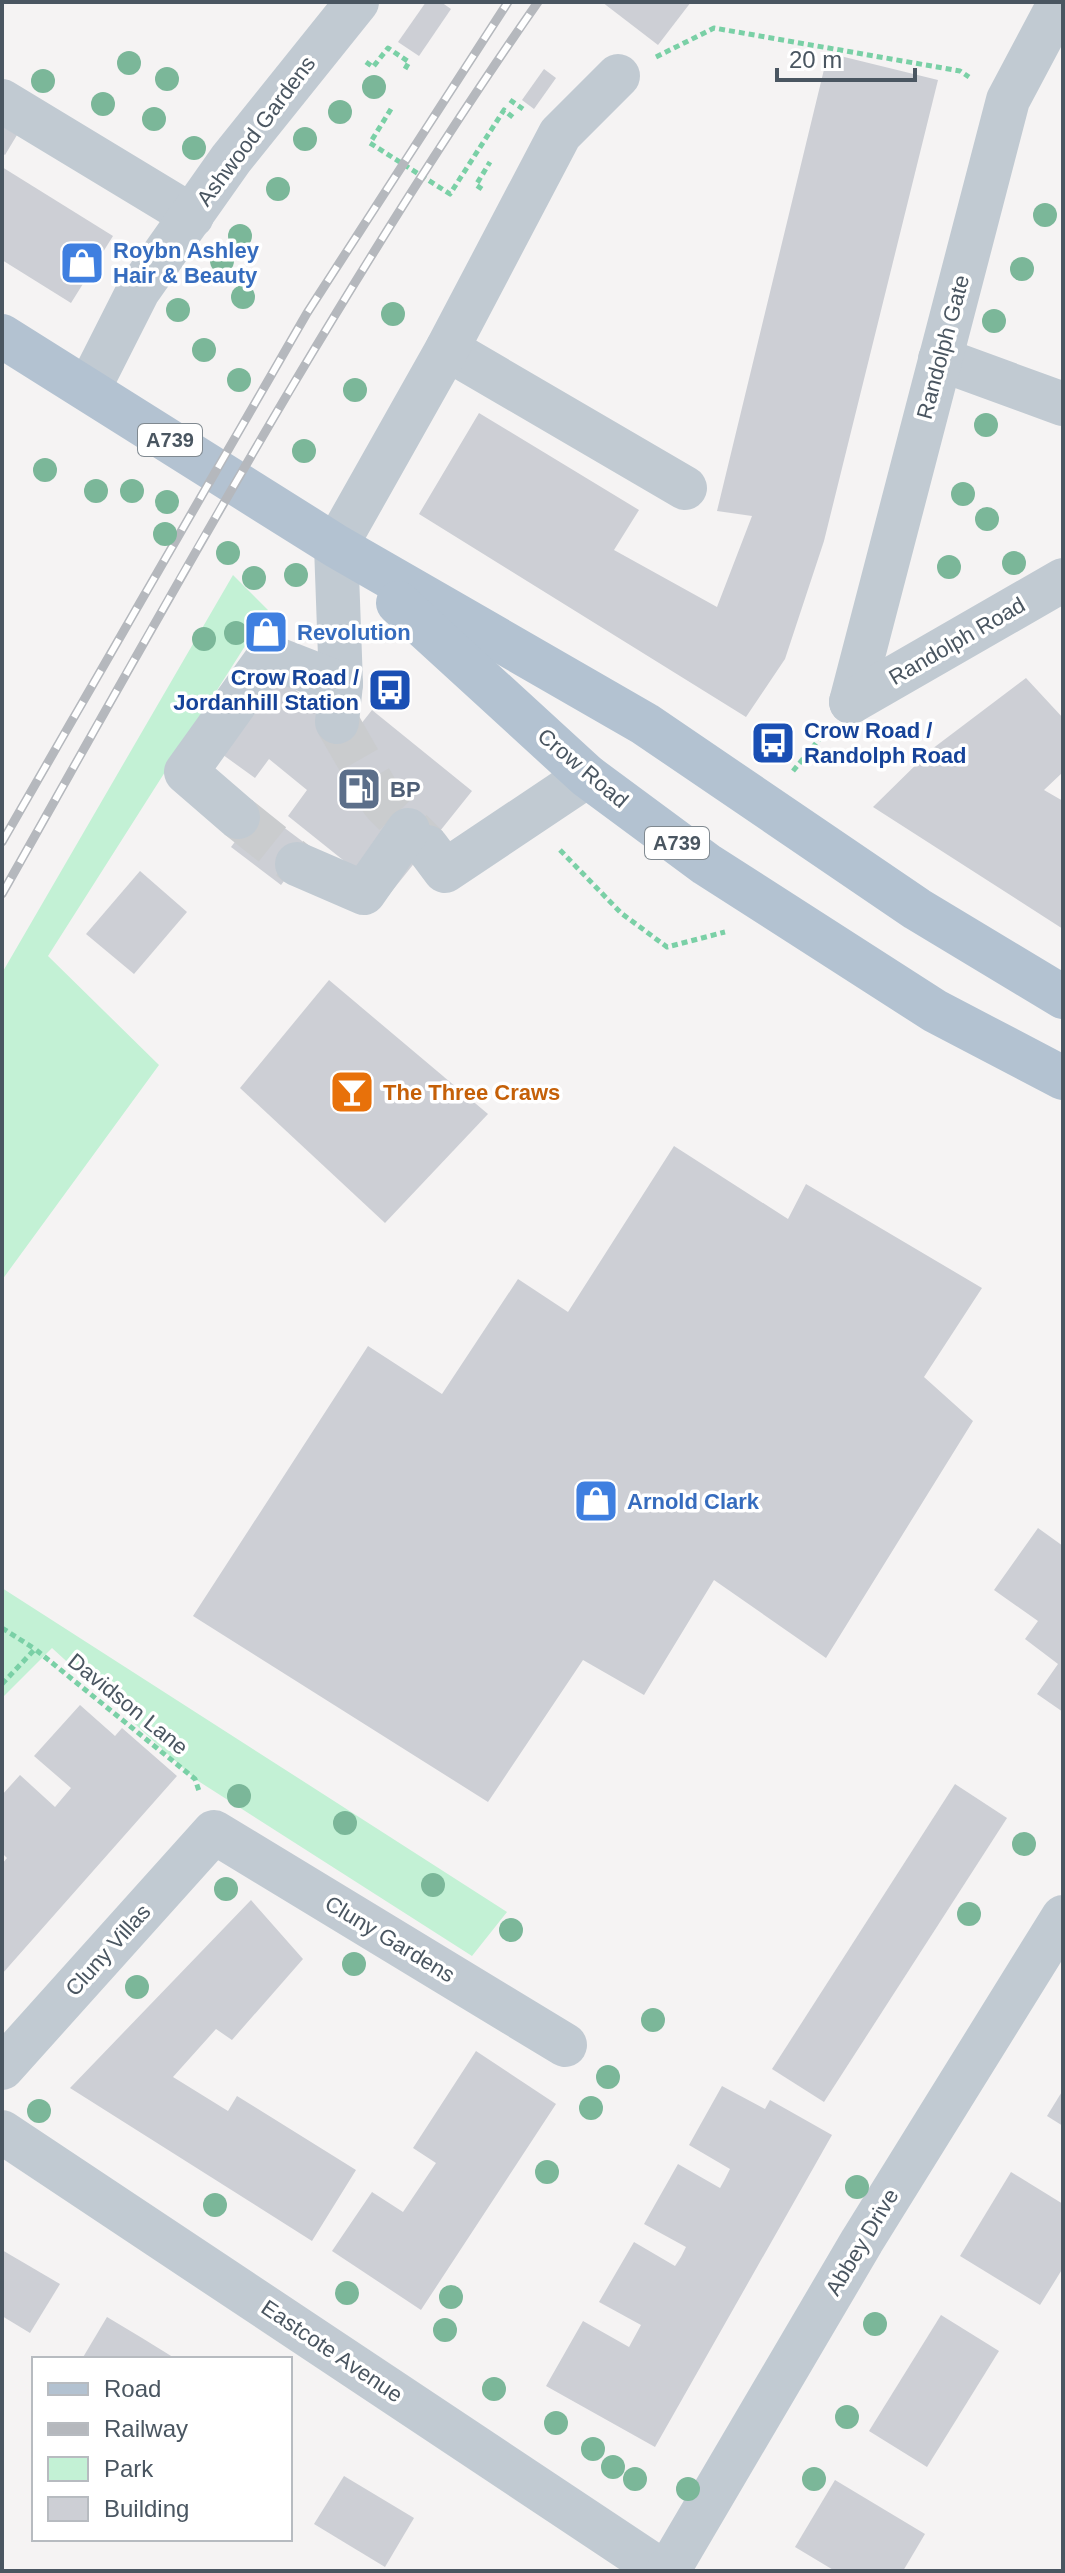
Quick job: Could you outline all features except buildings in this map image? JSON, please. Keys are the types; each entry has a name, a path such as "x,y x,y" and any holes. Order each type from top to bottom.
{"main road":[{"name":"Crow Road","path":"2,336 336,546 645,724 917,909 1063,997"},
{"name":"Crow Road","path":"336,546 587,776 706,864 864,969 935,1011 1063,1078"}],"street":[{"name":"Ashwood Gardens","path":"89,388 138,291 231,159 357,2"},
{"name":"Randolph Gate","path":"851,702 1008,100 1060,2"},
{"path":"238,817 186,772 269,656 339,703 336,546 447,349 560,134 618,76"},
{"path":"2,101 192,216"},
{"path":"447,349 685,488"},
{"path":"940,359 1063,404"},
{"name":"Randolph Road","path":"851,702 1063,580"},
{"path":"297,864 364,893 417,838 445,871 587,776"},
{"name":"Cluny Gardens","path":"214,1832 565,2045"},
{"name":"Cluny Villas","path":"2,2068 214,1832"},
{"name":"Abbey Drive","path":"665,2571 862,2241 1063,1917"},
{"name":"Eastcote Avenue","path":"2,2132 665,2571"}],"path":[{"path":"618,76 714,28 960,71 1008,100"},
{"path":"383,54 388,48 409,62 405,69"},
{"path":"391,109 370,143 450,194 504,110"},
{"path":"764,806 851,702"},
{"path":"527,816 621,913 667,947 734,930"},
{"name":"Davidson Lane","path":"2,1628 35,1649 195,1779 214,1832"},
{"path":"2,1684 35,1649"}],"green space":[{"path":"233,575 268,610 48,956 159,1065 2,1280 2,973"},
{"path":"2,1588 507,1912 472,1956 195,1779 52,1648 2,1698"}],"tunnel":[{"path":"337,722 383,802 427,847"},
{"path":"238,817 297,864"}],"railway":[{"path":"2,842 307,313 508,2"},
{"path":"2,894 194,554 326,330 394,219 538,2"}],"place":[{"name":"Roybn Ashley Hair & Beauty","path":"82,263"},
{"name":"Revolution","path":"266,632"},
{"name":"Crow Road / Jordanhill Station","path":"390,690"},
{"name":"Crow Road / Randolph Road","path":"773,743"},
{"name":"BP","path":"359,789"},
{"name":"The Three Craws","path":"352,1092"},
{"name":"Arnold Clark","path":"596,1501"}]}
